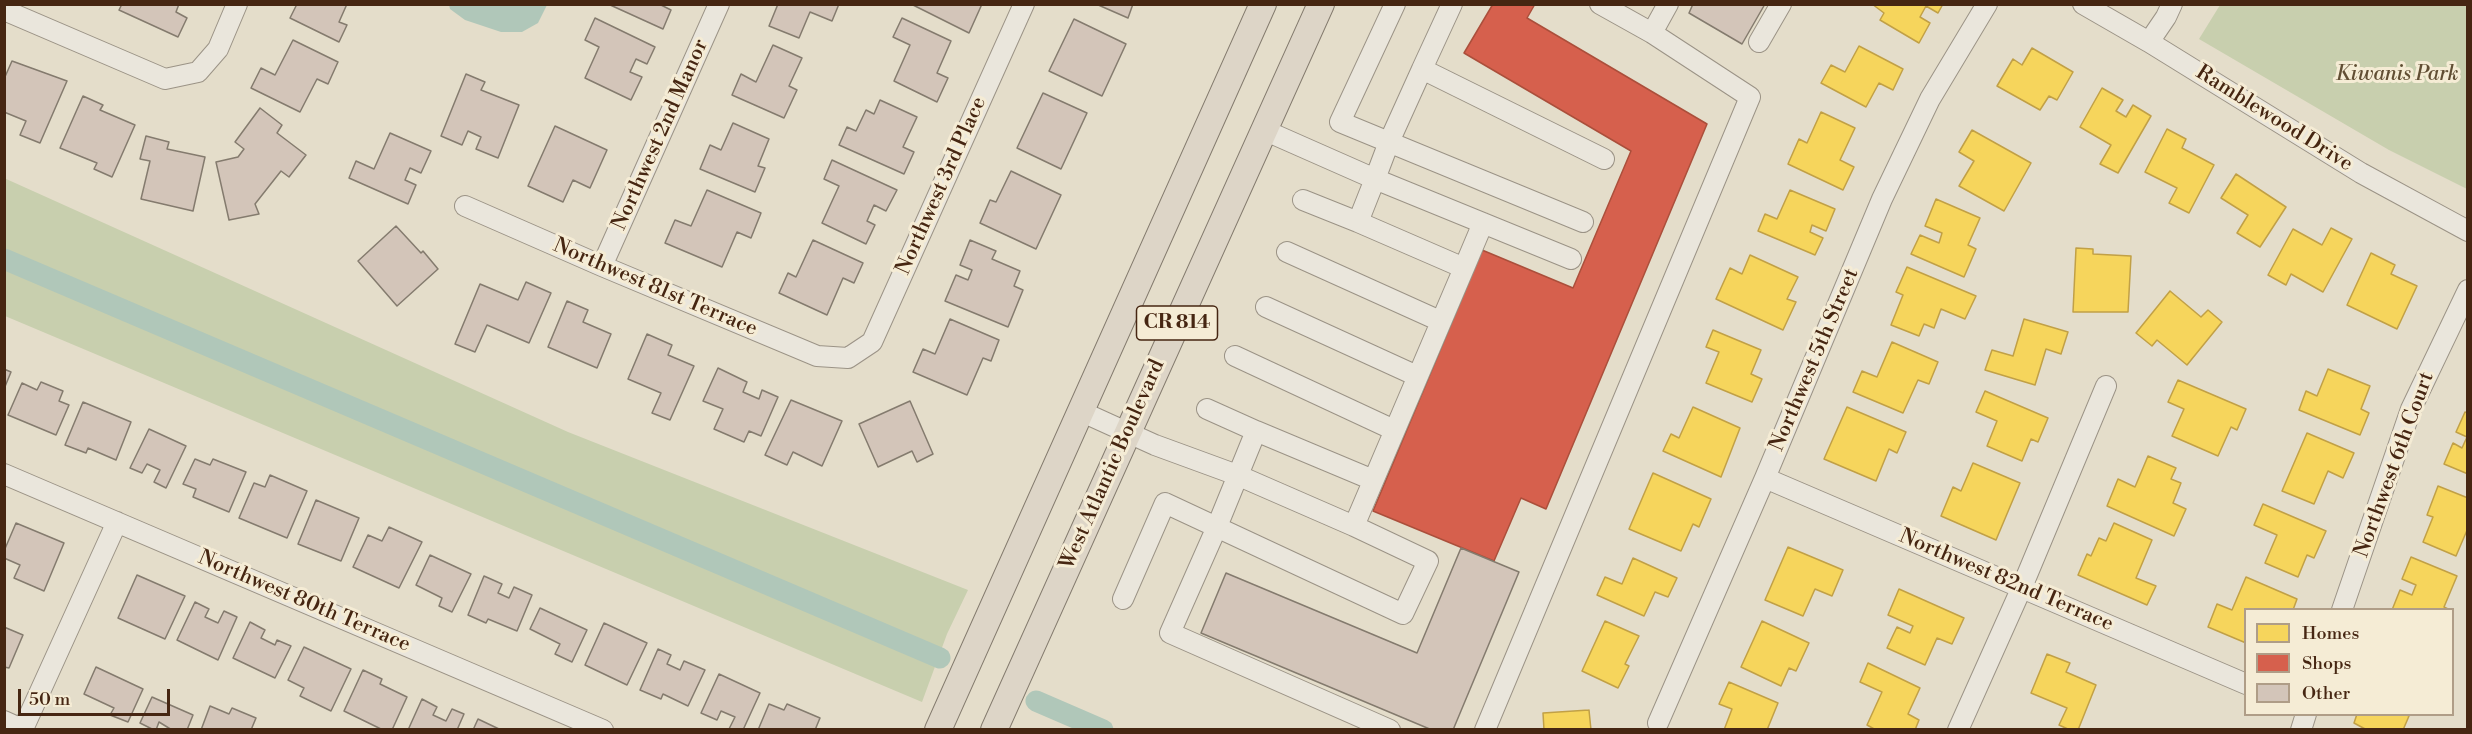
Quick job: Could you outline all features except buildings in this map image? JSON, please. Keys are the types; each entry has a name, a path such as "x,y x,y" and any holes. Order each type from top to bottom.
{"main road":[{"name":"CR 814","path":"938,729 1263,4"},
{"name":"West Atlantic Boulevard","path":"994,729 1321,4"}],"street":[{"path":"4,10 165,79 198,72 218,49 237,4"},
{"name":"Northwest 2nd Manor","path":"602,266 719,4"},
{"name":"Northwest 3rd Place","path":"849,358 872,342 1024,4"},
{"path":"1395,4 1340,122 1583,222"},
{"path":"1358,222 1389,142 1452,4"},
{"path":"1485,729 1750,97 1652,33 1634,13 1600,4"},
{"path":"1652,33 1668,4"},
{"path":"1759,42 1781,4"},
{"name":"Northwest 5th Street","path":"1658,723 1765,478 1882,199 1930,99 1987,4"},
{"name":"Ramblewood Drive","path":"2083,4 2149,42 2361,173 2468,231"},
{"path":"2149,42 2172,4"},
{"path":"1422,69 1604,159"},
{"path":"1264,130 1375,179 1571,259"},
{"path":"1304,200 1464,268"},
{"name":"Northwest 81st Terrace","path":"465,206 817,357 849,358"},
{"path":"1354,526 1483,223"},
{"path":"1287,252 1440,321"},
{"name":"Northwest 6th Court","path":"2342,608 2411,410 2468,290"},
{"path":"1266,307 1417,376"},
{"path":"1235,356 1394,429"},
{"path":"1958,729 2022,587 2106,386"},
{"path":"1206,409 1373,480"},
{"path":"1080,411 1155,445 1237,475 1428,561 1403,614 1216,529 1165,503 1123,599"},
{"path":"1256,431 1170,633 1390,729"},
{"name":"Northwest 80th Terrace","path":"4,474 603,729"},
{"name":"Northwest 82nd Terrace","path":"1765,478 2244,683"},
{"path":"4,722 23,729 117,522"}],"green space":[{"name":"Kiwanis Park","path":"2220,5 2467,5 2467,189 2389,150 2199,39"},
{"path":"4,178 568,432 968,590 947,634 922,702 5,316"}],"shaded area":[{"path":"449,4 547,5 538,23 522,32 501,32 465,20 450,9"}],"waterway":[{"path":"4,259 940,658"},
{"path":"1036,701 1103,730"}]}
